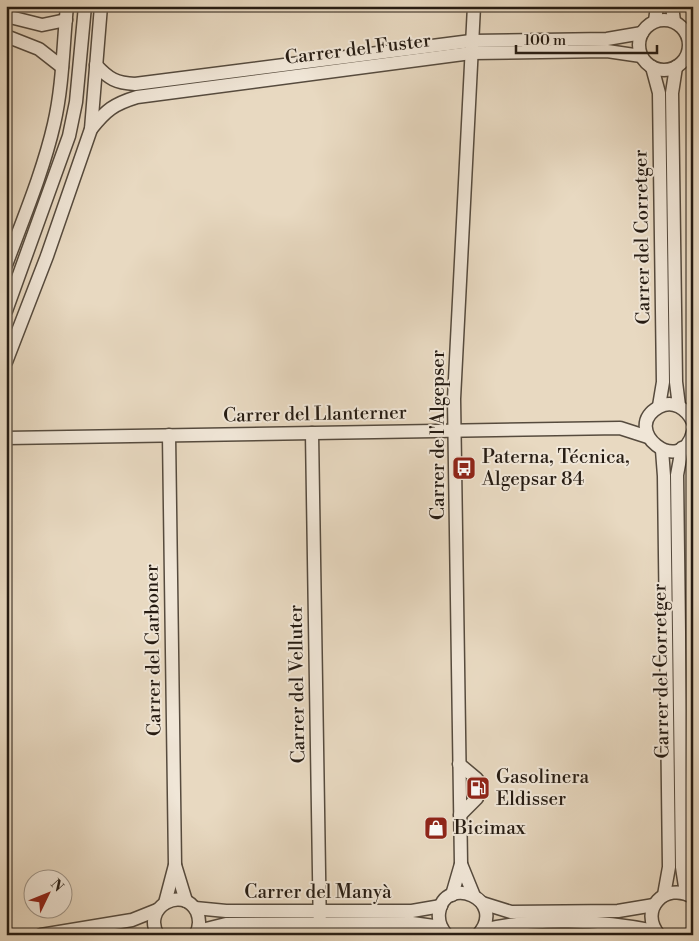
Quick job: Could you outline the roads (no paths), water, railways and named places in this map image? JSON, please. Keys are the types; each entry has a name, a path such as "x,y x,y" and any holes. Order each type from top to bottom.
{"street":[{"path":"6,265 54,123 62,67 67,6"},
{"path":"6,311 68,136 76,102 85,6"},
{"path":"6,362 47,256 91,129 101,6"},
{"name":"Carrer de l'Algepser","path":"461,864 454,398 474,6"},
{"path":"657,6 655,21 642,33 639,48 641,56 652,67 660,70 676,67 686,59 690,46 686,32 674,21 672,6"},
{"path":"6,16 42,25 66,20"},
{"path":"655,21 674,21"},
{"name":"Carrer del Fuster","path":"96,64 104,73 119,83 135,84 471,47 607,39 642,33"},
{"path":"6,36 39,50 62,67"},
{"name":"Carrer del Fuster","path":"91,129 104,113 118,103 137,97 471,47 607,51 641,56"},
{"name":"Carrer del Corretger","path":"652,67 659,93 663,382 660,406"},
{"name":"Carrer del Corretger","path":"676,67 672,94 676,382 679,406"},
{"path":"660,406 672,404 679,406 690,416 693,422"},
{"name":"Carrer del Llanterner","path":"620,428 649,416 660,406"},
{"path":"649,416 646,430 648,437 662,450 668,451 682,448 688,443 693,432"},
{"name":"Carrer del Llanterner","path":"8,437 620,428 648,437"},
{"name":"Carrer del Velluter","path":"312,433 320,923"},
{"name":"Carrer del Carboner","path":"158,935 154,924 175,865 169,435"},
{"name":"Carrer del Corretger","path":"682,448 677,475 682,866 689,895"},
{"name":"Carrer del Corretger","path":"662,450 664,476 669,867 664,895"},
{"path":"444,931 439,920 441,906 452,895 461,864"},
{"path":"461,864 486,916 480,932"},
{"name":"Carrer del Carboner","path":"175,865 190,905 198,916 196,933"},
{"path":"452,895 459,893 511,912 618,911 654,905 664,895 671,892 689,895"},
{"name":"Carrer del Manyà","path":"161,906 172,900 226,911 320,923 441,906"},
{"path":"654,905 652,923 657,933"},
{"path":"40,935 132,920 161,906"},
{"path":"480,932 512,922 618,923 657,933"},
{"name":"Carrer del Manyà","path":"196,933 226,924 320,923 412,923 444,931"}],"place":[{"name":"Paterna, Técnica, Algepsar 84","path":"464,468"},
{"name":"Gasolinera Eldisser","path":"478,788"},
{"name":"Bicimax","path":"436,828"}]}
